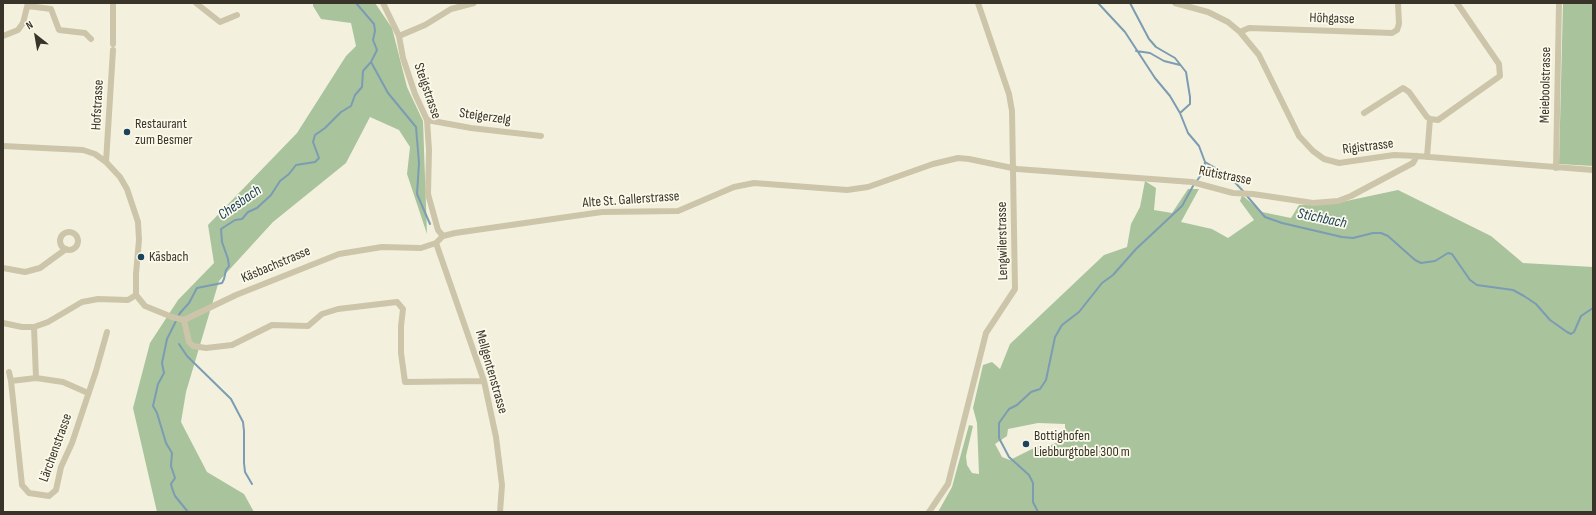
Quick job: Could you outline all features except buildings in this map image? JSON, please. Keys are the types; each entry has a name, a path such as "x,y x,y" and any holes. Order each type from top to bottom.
{"street":[{"name":"Hofstrasse","path":"106,162 116,3"},
{"path":"196,3 220,22 237,15"},
{"name":"Steigstrasse","path":"383,3 399,36 415,94 427,120 429,150 428,194 438,230 443,236"},
{"path":"399,36 456,5 474,3"},
{"name":"Lengwilerstrasse","path":"929,512 948,484 986,333 1015,289 1013,127 1009,94 978,3"},
{"name":"Rigistrasse","path":"1175,3 1208,12 1228,22 1240,32 1259,55 1299,136 1318,156 1332,162 1339,163 1394,155 1427,156 1593,170"},
{"name":"Höhgasse","path":"1240,32 1249,28 1392,33 1397,30 1399,24 1398,3"},
{"path":"1430,119 1440,119 1496,80 1501,73 1499,64 1457,3"},
{"name":"Meieboolstrasse","path":"1556,168 1559,3"},
{"path":"3,36 18,30 23,23 28,5 51,9 59,30 85,32 91,39"},
{"path":"1364,113 1403,88 1409,92 1430,119 1427,156"},
{"name":"Steigerzelg","path":"427,120 471,128 541,136"},
{"path":"3,146 83,150 96,154 106,162 120,177 136,214 139,240 136,295 145,306 179,319 189,342 193,346 206,348 232,344 272,325 308,326 322,314 338,309 397,302 403,309 401,326 401,353 405,382 484,381"},
{"name":"Rütistrasse","path":"1014,168 1195,183 1239,194 1253,194 1312,203 1338,201 1397,173 1413,163 1417,156"},
{"name":"Alte St. Gallerstrasse","path":"443,236 602,212 678,211 734,187 754,183 847,190 868,186 933,164 958,158 969,158 1001,167 1014,168"},
{"path":"436,243 443,236"},
{"name":"Käsbachstrasse","path":"179,319 334,256 382,247 414,249 436,243"},
{"name":"Mellgentenstrasse","path":"436,243 484,381 496,437 502,485 500,512"},
{"path":"3,268 25,272 40,268 66,249"},
{"path":"3,323 22,327 34,327 48,322 82,302 98,299 128,300 136,295"},
{"path":"34,327 36,378"},
{"name":"Lärchenstrasse","path":"9,372 22,485 29,493 49,496 56,490 61,467 72,443 96,371 107,332"},
{"path":"11,381 36,378 63,382 88,393"}],"green space":[{"path":"313,3 375,3 392,28 407,87 423,121 427,234 407,174 410,147 399,130 370,117 346,163 273,222 219,281 186,392 181,422 207,472 244,494 254,512 157,512 133,408 150,343 178,300 214,263 208,225 297,133 346,56 356,46 351,23 321,19 313,6"},
{"path":"1563,3 1593,3 1593,166 1559,164"},
{"path":"1145,181 1156,188 1154,210 1172,213 1188,189 1199,189 1181,222 1212,229 1228,238 1254,220 1240,201 1242,195 1262,212 1291,218 1299,205 1332,204 1398,190 1491,236 1523,263 1593,267 1593,512 938,512 952,487 969,425 973,426 966,456 967,465 972,473 979,474 977,423 973,408 983,365 992,362 1000,369 1010,344 1104,255 1127,247 1131,224 1140,207","holes":["1038,423 1065,424 1065,439 1042,449 1040,445 1010,460 1002,457 995,444 1007,436 1008,429"]}],"waterway":[{"name":"Chesbach","path":"188,512 175,496 172,488 171,484 175,478 171,466 172,453 166,443 157,413 153,406 158,384 164,373 162,363 167,339 180,313 189,303 197,288 222,283 224,279 226,270 229,266 222,242 221,229 235,220 242,219 248,212 257,208 271,195 280,181 289,174 296,165 315,162 319,158 313,142 315,135 325,128 341,112 351,106 355,95 362,87 363,71 371,62 377,50 373,40 375,31 374,24 356,3"},
{"name":"Stichbach","path":"1098,3 1125,32 1155,78 1170,96 1180,113 1188,133 1199,146 1205,162 1229,176 1243,191"},
{"path":"1130,3 1149,39 1156,47 1175,58 1186,72 1190,104 1180,113"},
{"path":"1136,51 1150,53 1164,61 1180,65"},
{"path":"371,62 388,93 416,127 419,163 417,194 430,224"},
{"path":"1038,512 1033,502 1033,483 1029,475 1009,457 999,438 999,423 1009,409 1017,405 1031,392 1040,389 1046,380 1055,337 1062,325 1079,312 1102,283 1113,275 1136,249 1182,206 1193,186 1204,171 1205,162"},
{"name":"Stichbach","path":"1247,196 1265,217 1282,223 1342,237 1353,238 1373,233 1381,233 1388,236 1415,260 1421,263 1435,261 1448,253 1452,254 1470,280 1477,285 1513,290 1536,304 1550,320 1571,334 1574,332 1581,316 1593,308"},
{"path":"179,344 187,356 231,399 243,422 245,472 252,484"}],"place":[{"name":"Restaurant zum Besmer","path":"127,132"},
{"name":"Käsbach","path":"141,257"},
{"name":"Bottighofen Liebburgtobel 300 m","path":"1026,444"}]}
